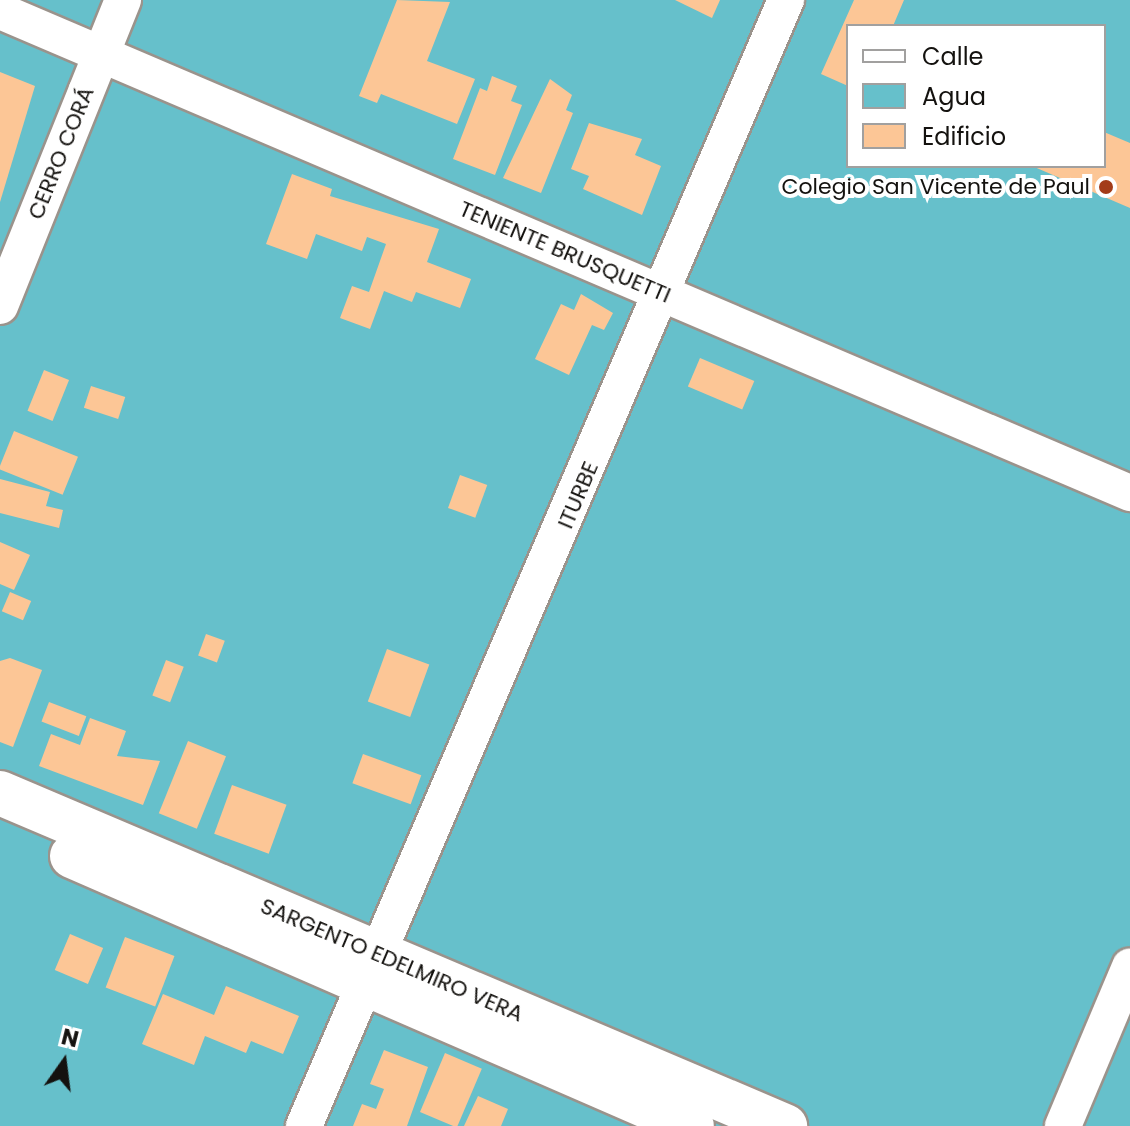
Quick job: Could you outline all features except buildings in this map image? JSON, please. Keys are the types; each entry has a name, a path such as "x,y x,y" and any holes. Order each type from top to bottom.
{"street":[{"name":"CERRO CORÁ","path":"0,306 123,0"},
{"name":"ITURBE","path":"304,1126 664,294 786,0"},
{"name":"TENIENTE BRUSQUETTI","path":"0,11 1130,493"},
{"name":"SARGENTO EDELMIRO VERA","path":"0,793 692,1126"},
{"name":"SARGENTO EDELMIRO VERA","path":"0,824 373,972 785,1126"},
{"path":"1063,1126 1130,967"}],"water":[{"path":"0,0 1130,0 1130,1126 0,1126"}],"place":[{"name":"Colegio San Vicente de Paul","path":"1106,187"}]}
